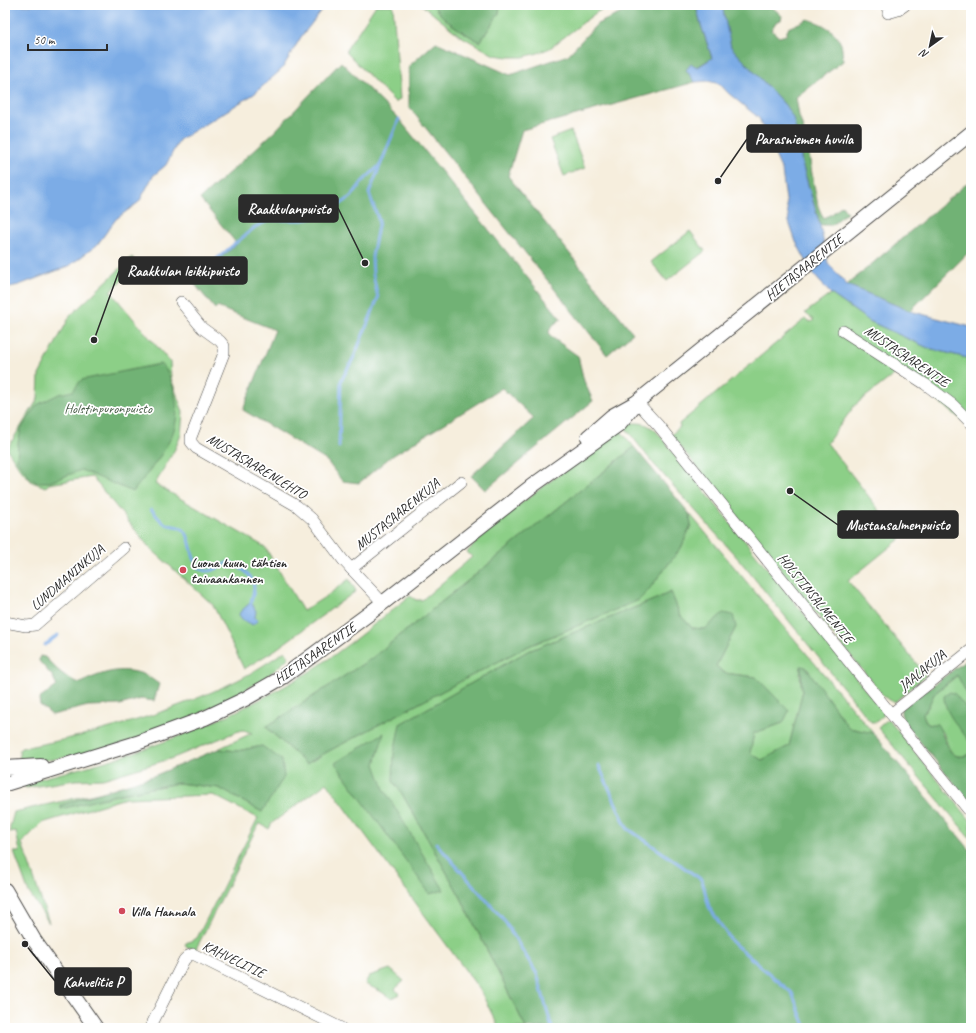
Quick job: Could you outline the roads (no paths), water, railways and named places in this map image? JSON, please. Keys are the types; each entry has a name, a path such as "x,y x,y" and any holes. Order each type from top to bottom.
{"street":[{"path":"888,13 898,10 905,5"},
{"name":"HIETASAARENTIE","path":"5,784 137,743 205,718 245,699 283,677 383,603 532,486 612,416 637,402 971,133"},
{"name":"MUSTASAARENLEHTO","path":"182,302 202,328 220,341 224,346 224,353 191,437 191,442 196,448 297,506 312,519 343,560 383,603"},
{"name":"MUSTASAARENTIE","path":"843,331 925,384 953,405 971,423"},
{"name":"HOLSTINSALMENTIE","path":"637,402 658,425 971,813"},
{"name":"MUSTASAARENKUJA","path":"351,569 461,482"},
{"name":"LUNDMANINKUJA","path":"5,622 26,626 35,625 124,548"},
{"name":"JAALAKUJA","path":"891,714 971,650"},
{"name":"HIETASAARENTIE","path":"5,768 67,764"},
{"path":"5,890 34,940 96,1028"},
{"name":"KAHVELITIE","path":"150,1028 184,960 193,954 341,1028"}],"water":[{"path":"5,5 326,5 301,37 282,69 254,94 179,140 166,165 153,176 139,202 116,219 97,245 69,266 19,285 5,288"},
{"path":"696,5 722,5 731,47 785,105 793,118 802,164 820,225 828,263 847,285 910,311 971,327 971,359 928,348 869,321 831,294 814,275 796,242 789,222 782,171 759,118 728,93 720,84 708,81 695,82 686,70 691,64 698,67 712,58"},
{"path":"251,602 256,611 255,618 258,620 253,625 243,620 239,615 240,612"}],"waterway":[{"path":"339,447 341,381 354,357 378,298 373,274 372,257 379,221 369,193 399,119"},
{"path":"194,278 255,227 270,220 303,220 325,215 351,197 363,181 380,165"},
{"path":"151,509 164,523 180,527 184,530 187,534 194,560 201,569 210,571 230,562 246,572 252,579 253,583 254,590 251,604"},
{"path":"45,645 58,635"},
{"path":"599,766 627,828 702,880 709,907 732,942 792,993 806,1028"},
{"path":"436,843 504,920 537,974 552,1028"}],"place":[{"name":"Parasniemen huvila","path":"718,181"},
{"name":"Raakkulanpuisto","path":"365,263"},
{"name":"Raakkulan leikkipuisto","path":"94,340"},
{"name":"Mustansalmenpuisto","path":"790,491"},
{"name":"Luona kuun, tähtien taivaankannen","path":"183,570"},
{"name":"Villa Hannala","path":"122,911"},
{"name":"Kahvelitie P","path":"25,944"}],"park label":[{"name":"Holstinpuronpuisto","path":"108,408"}]}
